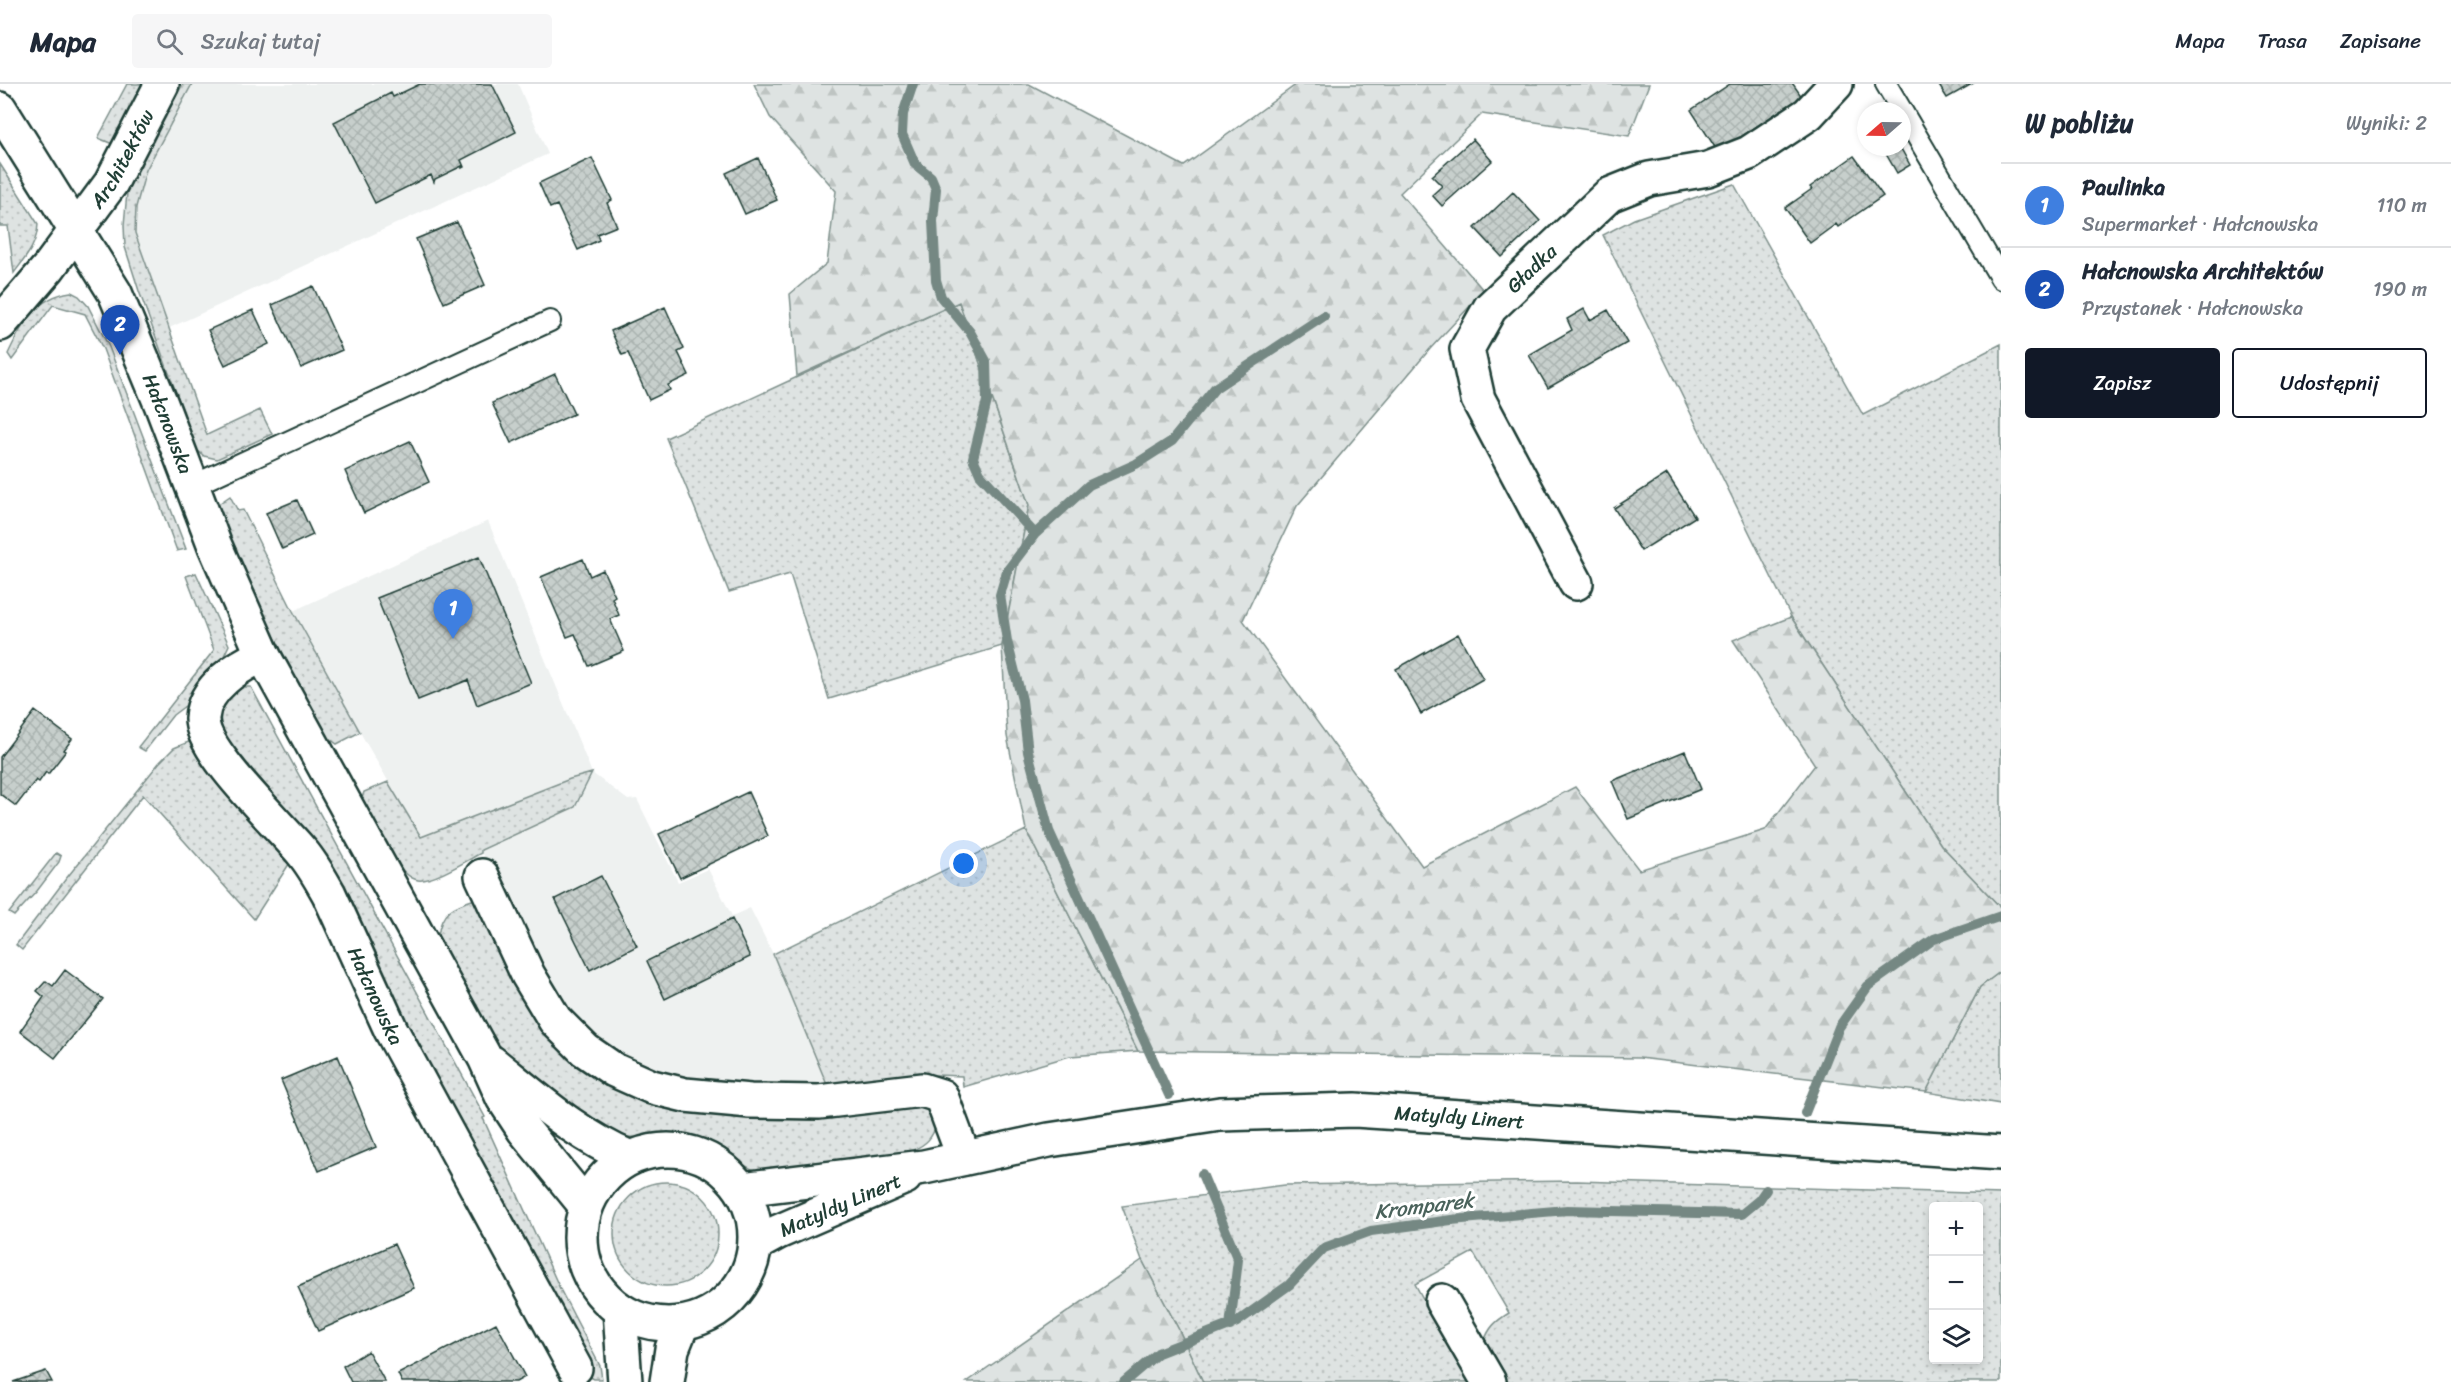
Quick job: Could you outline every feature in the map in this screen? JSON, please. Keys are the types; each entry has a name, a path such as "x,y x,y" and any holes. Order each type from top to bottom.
{"street":[{"name":"Architektów","path":"0,324 49,267 111,183 162,84"},
{"name":"Gładka","path":"1576,583 1478,399 1467,349 1490,308 1609,195 1649,178 1708,169 1749,153 1808,114 1836,84"},
{"name":"Hałcnowska","path":"0,109 101,269 128,320 219,556 263,655 485,1058 503,1098 524,1130 586,1206"},
{"name":"Hałcnowska","path":"263,655 227,675 217,688 202,718 206,734 230,770 303,853 329,894 391,1030 575,1368"},
{"path":"482,876 528,975 555,1020 585,1050 614,1070 652,1087 685,1095 750,1101 819,1102 922,1090 941,1096 964,1158"},
{"name":"Hałcnowska","path":"485,1058 552,1113 578,1131 630,1158"},
{"name":"Matyldy Linert","path":"742,1189 924,1167 1049,1140 1220,1114 1354,1110 2001,1153"},
{"path":"654,1150 679,1150 704,1156 725,1170 742,1189 754,1215 756,1244 749,1272 733,1297 710,1314 682,1324 650,1323 620,1310 602,1294 590,1275 582,1252 581,1229 586,1206 604,1178 630,1158 654,1150"},
{"name":"Matyldy Linert","path":"756,1244 924,1167"},
{"path":"1442,1301 1489,1382"},
{"path":"620,1310 625,1382"},
{"path":"666,1382 672,1349 682,1324"}],"lane":[{"path":"1886,84 1897,102"},
{"path":"1911,126 2001,279"},
{"path":"192,486 550,321"}],"shaded area":[{"path":"192,84 518,84 548,154 167,329 135,233 136,207 146,170"},
{"path":"488,521 592,773 628,800 637,799 678,882 708,869 732,916 750,908 773,954 830,1092 655,1080 560,1014 512,924 481,851 439,869 293,611"}],"green space":[{"path":"127,84 145,84 115,145 98,138"},
{"path":"183,84 192,84 146,170 136,207 135,233 207,435 260,410 272,434 217,459 204,456 197,450 125,247 124,225 127,193 139,161"},
{"path":"754,84 1029,84 1184,166 1297,84 1649,84 1629,136 1482,114 1400,193 1484,291 1430,349 1297,506 1243,620 1422,866 1575,787 1639,870 1765,830 1815,765 1733,640 1791,617 1941,845 2001,908 2001,971 1980,987 1926,1092 1639,1058 1138,1051 1026,830 1007,736 1002,646 1029,505 959,302 797,376 790,294 827,263 836,191 770,117"},
{"path":"0,164 38,224 33,245 14,273 8,226 0,226"},
{"path":"1734,184 1863,415 2001,344 2001,908 1941,845 1791,617 1603,235 1634,219"},
{"path":"71,292 79,296 88,306 109,347 186,549 177,551 103,349 85,314 53,305 12,360 8,354 19,332 39,306 59,295"},
{"path":"959,302 1029,505 1002,646 829,699 790,574 729,592 666,438"},
{"path":"230,496 238,511 243,510 293,611 360,732 337,744 327,737 241,565 217,505"},
{"path":"196,573 229,645 222,660 189,703 173,715 145,751 138,747 214,650 186,576"},
{"path":"241,687 251,687 485,1117 483,1118 561,1291 600,1366 602,1379 594,1379 586,1375 227,744 220,711 226,696"},
{"path":"191,741 196,754 291,861 254,919 143,795 22,950 16,945 159,763 174,748"},
{"path":"592,773 575,807 481,850 481,853 450,870 424,880 410,877 394,860 364,807 362,798 364,792 388,782 421,837 570,779"},
{"path":"1026,830 1138,1051 1070,1056 963,1087 962,1076 937,1075 830,1092 773,954"},
{"path":"56,853 61,856 59,862 37,891 14,916 9,913"},
{"path":"475,899 609,1079 929,1105 937,1123 933,1133 925,1143 913,1150 779,1173 747,1167 715,1147 693,1139 634,1138 611,1135 511,1060 490,1033 438,936 442,921 449,911"},
{"path":"2001,971 2001,1104 1926,1092 1980,987"},
{"path":"1577,1181 2001,1194 2001,1382 1501,1382 1484,1342 1494,1325 1509,1313 1473,1252 1415,1284 1469,1382 1203,1382 1142,1260 1122,1206 1285,1185"},
{"path":"666,1182 686,1186 703,1197 714,1214 718,1234 714,1254 703,1271 686,1282 666,1286 646,1282 629,1271 618,1254 614,1234 618,1214 629,1197 646,1186"},
{"path":"1142,1260 1203,1382 967,1382"}],"building":[{"path":"420,84 492,84 516,132 461,160 464,167 435,179 434,182 431,175 375,203 334,122 391,93 393,97"},
{"path":"1730,84 1793,84 1802,97 1718,152 1691,110"},
{"path":"1938,84 1972,84 1947,98"},
{"path":"1473,139 1492,161 1442,206 1432,195 1442,186 1432,176"},
{"path":"1854,156 1883,196 1838,227 1836,224 1810,243 1785,208"},
{"path":"1887,156 1905,156 1910,165 1897,173"},
{"path":"592,158 612,200 607,203 617,226 597,234 599,240 578,250 557,205 550,208 539,183"},
{"path":"758,158 777,200 745,214 726,173"},
{"path":"1513,192 1540,221 1502,257 1475,228"},
{"path":"457,222 485,285 444,303 416,239"},
{"path":"313,286 342,350 301,368 272,305"},
{"path":"665,307 684,349 678,352 689,375 668,385 670,390 649,400 628,353 622,355 611,331"},
{"path":"1584,309 1590,320 1608,310 1627,343 1548,388 1529,355 1572,330 1567,319"},
{"path":"253,310 269,344 225,365 208,330"},
{"path":"555,374 574,414 511,443 492,403"},
{"path":"410,441 429,482 364,513 345,471"},
{"path":"1667,474 1695,517 1641,551 1614,508"},
{"path":"297,500 313,535 282,549 266,513"},
{"path":"479,557 531,683 477,705 468,680 418,700 377,598"},
{"path":"583,559 590,576 603,570 615,596 612,598 619,615 610,619 624,651 589,666 575,634 567,637 541,577"},
{"path":"1458,634 1483,679 1421,714 1396,669"},
{"path":"35,711 72,739 64,750 66,751 48,774 46,772 39,782 36,780 16,806 0,794 0,757"},
{"path":"1685,751 1701,789 1628,819 1612,781"},
{"path":"748,792 768,836 680,878 659,834"},
{"path":"601,876 637,946 590,970 555,899"},
{"path":"732,919 750,957 665,999 647,961"},
{"path":"65,970 103,999 55,1058 20,1031 44,997 37,991 46,981 53,986"},
{"path":"338,1056 376,1147 319,1171 281,1080"},
{"path":"394,1244 414,1288 318,1331 298,1287"},
{"path":"496,1323 525,1377 516,1382 402,1382 398,1374"},
{"path":"368,1351 385,1382 351,1382 343,1366"},
{"path":"46,1371 52,1382 13,1382"}],"waterway":[{"path":"913,84 903,114 902,134 915,164 931,177 936,189 933,221 936,280 941,297 970,332 986,361 987,401 973,458 980,474 1035,534 1007,571 1000,595 1007,641 1022,700 1028,752 1049,831 1169,1095"},
{"path":"1035,534 1089,485 1136,464 1172,441 1215,388 1324,316"},
{"name":"Kromparek","path":"1805,1113 1839,1027 1868,986 1934,939 2001,916"},
{"path":"1202,1174 1238,1260 1230,1326"},
{"name":"Kromparek","path":"1124,1382 1158,1353 1237,1322 1289,1285 1324,1248 1371,1231 1451,1220 1567,1210 1742,1214 1759,1200 1766,1190"}],"place":[{"name":"Hałcnowska Architektów","path":"120,355"},
{"name":"Paulinka","path":"453,639"}]}
